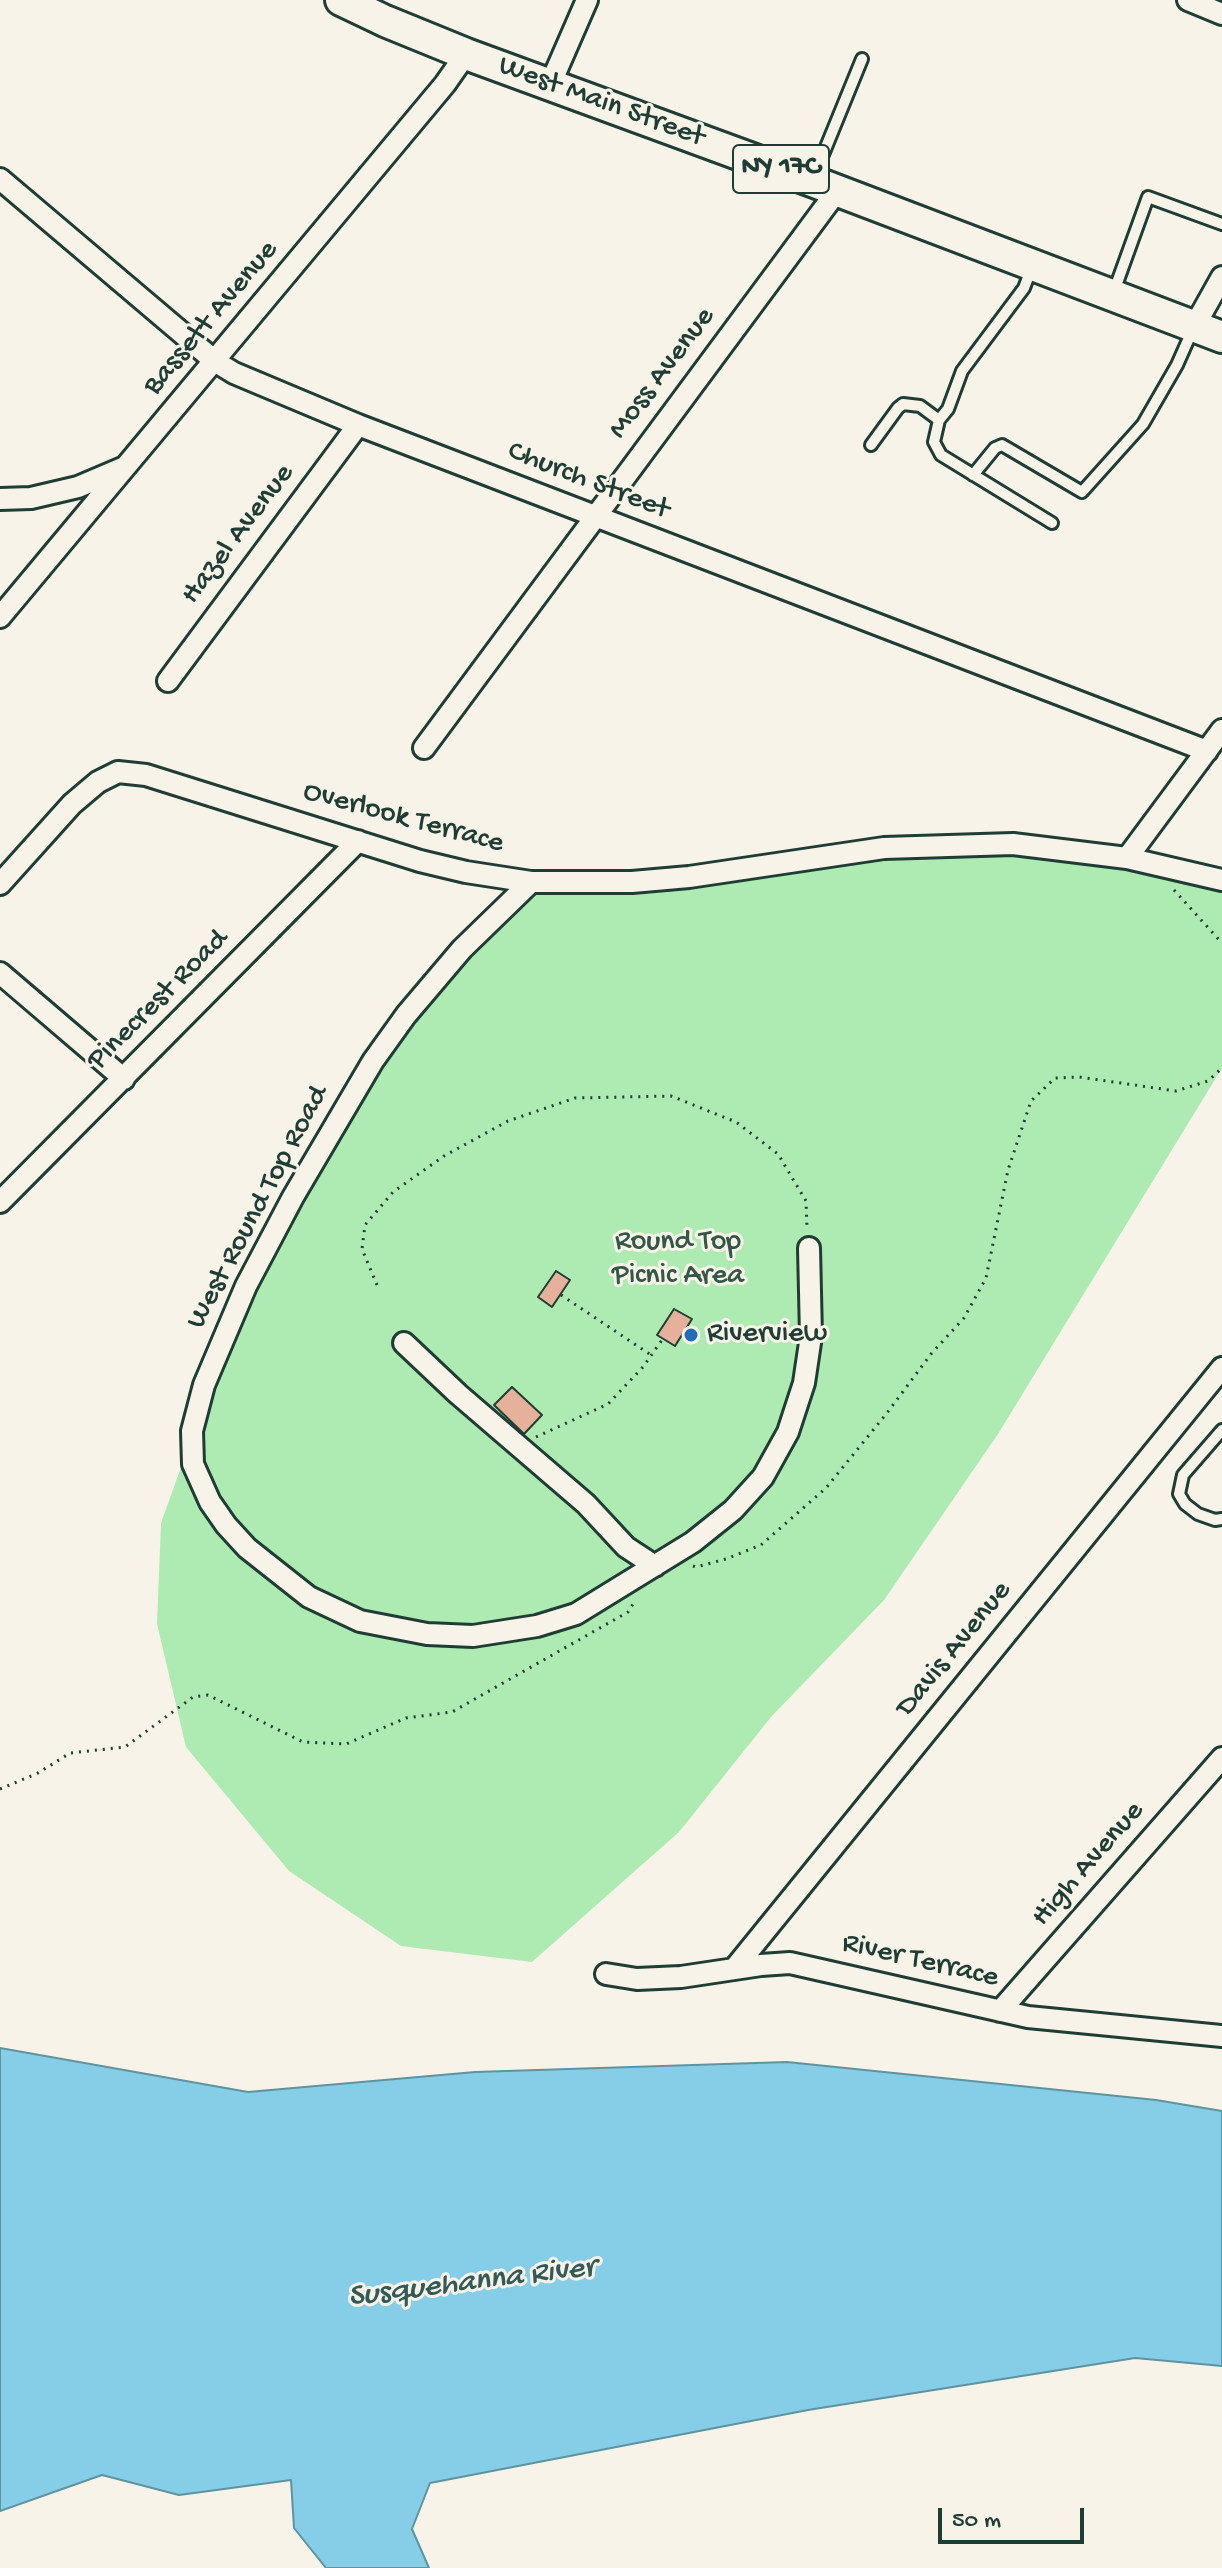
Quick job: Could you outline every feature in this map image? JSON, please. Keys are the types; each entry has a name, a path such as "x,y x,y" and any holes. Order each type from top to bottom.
{"main road":[{"name":"West Main Street","path":"341,0 466,54 1208,332"}],"street":[{"path":"550,85 587,0"},
{"path":"1188,0 1222,14"},
{"name":"Bassett Avenue","path":"0,617 216,362 436,96 466,54"},
{"name":"Church Street","path":"0,179 216,362 234,373 594,517 1207,751"},
{"name":"Moss Avenue","path":"424,748 594,517 824,186"},
{"path":"1208,332 1222,277"},
{"name":"Hazel Avenue","path":"168,681 358,425"},
{"path":"0,499 31,498 78,487 129,466"},
{"path":"1127,858 1222,730"},
{"name":"Overlook Terrace","path":"0,884 72,804 98,782 118,772 146,775 466,872 531,882 632,882 689,877 884,848 1013,844 1127,858 1222,880"},
{"name":"Pinecrest Road","path":"0,1202 358,841"},
{"name":"West Round Top Road","path":"531,882 462,949 406,1015 373,1061 293,1197 246,1286 204,1385 192,1431 193,1464 210,1502 226,1525 278,1575 309,1597 360,1621 427,1634 473,1636 547,1624 576,1614 693,1542 733,1510 763,1477 788,1432 804,1383 811,1336 809,1248"},
{"path":"0,973 124,1079"},
{"path":"404,1343 586,1504 626,1547 663,1561"},
{"name":"Davis Avenue","path":"734,1969 1222,1368"},
{"name":"High Avenue","path":"1000,2011 1222,1758"},
{"name":"River Terrace","path":"606,1974 637,1979 681,1977 790,1963 1028,2017 1222,2036"}],"lane":[{"path":"824,186 862,59"},
{"path":"1112,296 1148,197 1222,224"},
{"path":"1032,265 1024,288 962,371 948,409 939,420 934,442 941,455 1052,523"},
{"path":"973,475 995,448 1002,445 1082,492 1143,424 1177,365 1208,332"},
{"path":"871,445 903,404 920,406 939,420"},
{"path":"1222,1430 1183,1475 1179,1494 1185,1504 1198,1514 1215,1520 1222,1519"}],"path":[{"path":"1161,867 1176,895 1222,943"},
{"path":"663,1561 696,1567 761,1545 826,1488 887,1413 931,1354 964,1318 986,1278 1008,1170 1031,1101 1055,1078 1079,1077 1176,1091 1208,1081 1222,1068"},
{"path":"377,1285 362,1249 365,1225 393,1192 444,1156 508,1121 575,1098 671,1096 736,1122 778,1154 806,1201 809,1248"},
{"path":"561,1295 651,1356"},
{"path":"517,1445 601,1408 632,1380 662,1340"},
{"path":"0,1789 38,1773 70,1753 125,1747 193,1697 208,1695 303,1742 346,1744 406,1718 452,1712 628,1612 635,1601"}],"green space":[{"name":"Round Top Picnic Area","path":"884,848 1127,858 1222,882 1222,1068 998,1434 884,1600 771,1717 679,1832 532,1962 401,1946 289,1871 186,1747 157,1624 161,1523 246,1286 373,1061 531,882 689,877"}],"water":[{"name":"Susquehanna River","path":"0,2048 248,2092 475,2072 787,2062 1156,2100 1222,2111 1222,2366 1135,2358 808,2410 430,2483 412,2529 429,2568 326,2568 294,2528 291,2480 179,2495 102,2475 0,2511"}],"building":[{"path":"556,1271 570,1280 552,1307 538,1297"},
{"path":"674,1309 692,1319 675,1346 657,1335"},
{"path":"512,1387 542,1415 524,1434 494,1405"}],"place":[{"name":"Riverview","path":"691,1335"}]}
